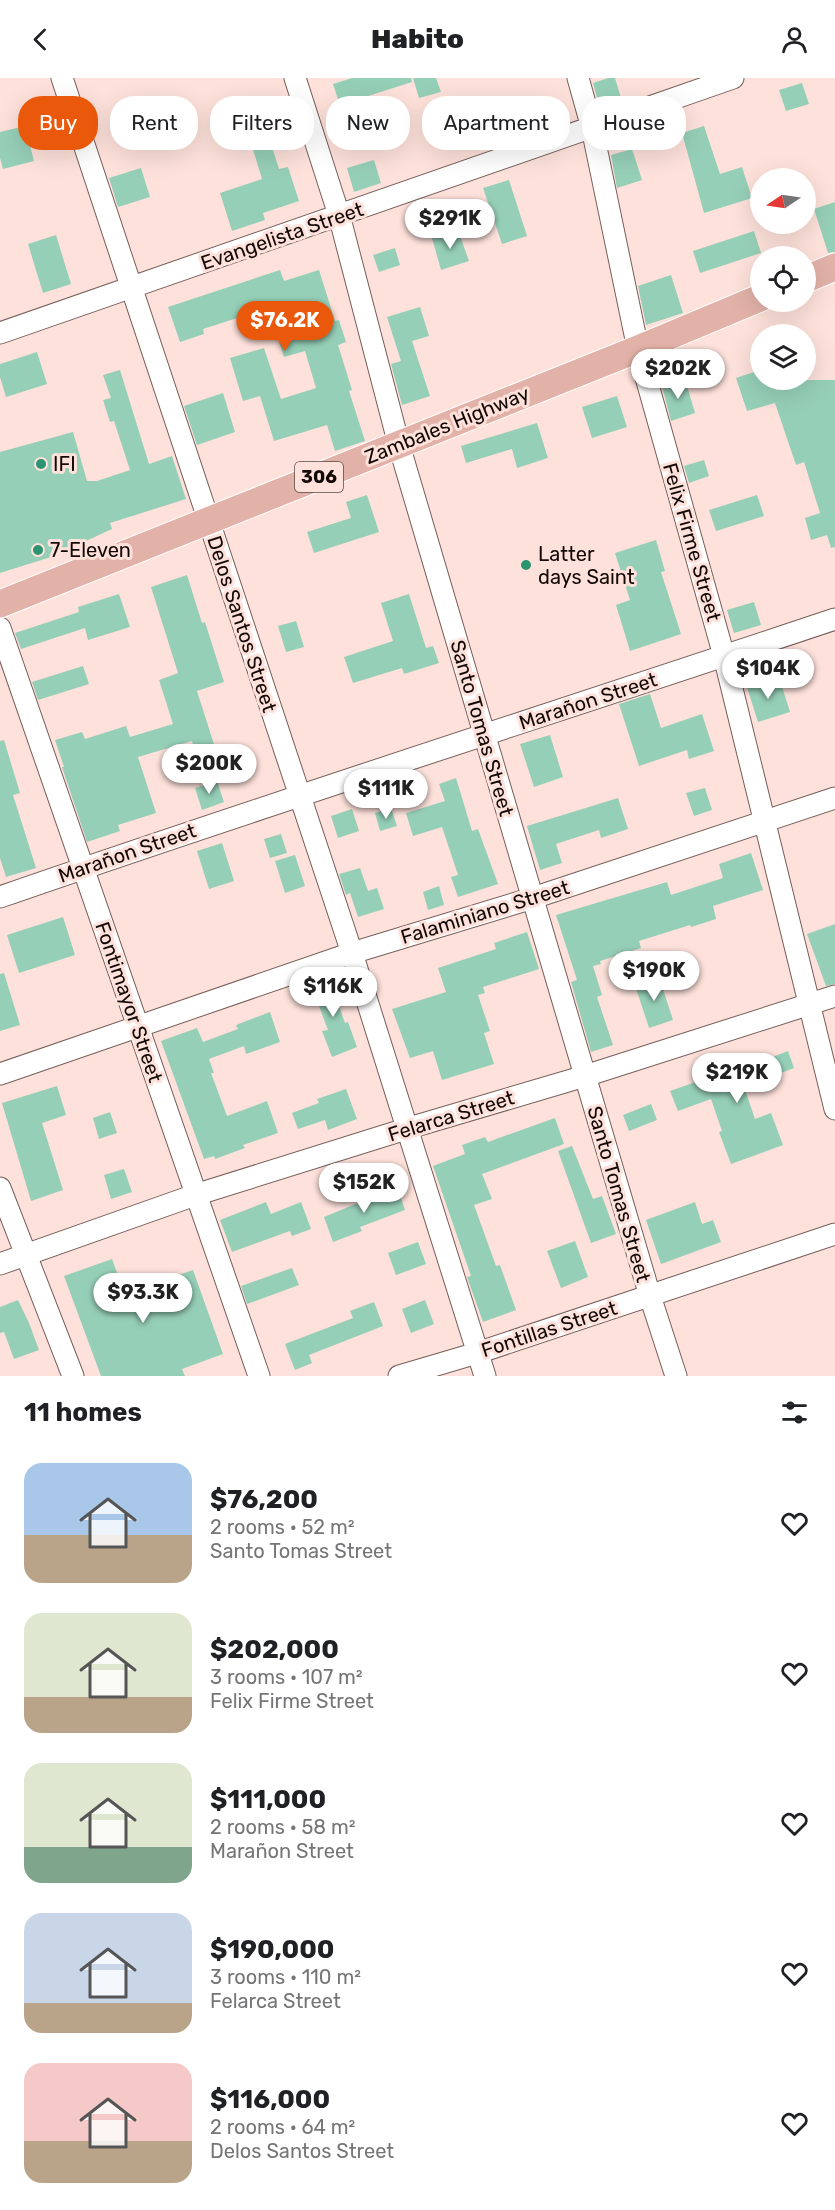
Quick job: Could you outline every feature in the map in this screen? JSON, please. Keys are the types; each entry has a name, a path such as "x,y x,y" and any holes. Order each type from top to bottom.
{"main road":[{"path":"816,275 835,267"},
{"name":"Zambales Highway","path":"0,604 750,302"}],"street":[{"name":"Delos Santos Street","path":"62,78 352,953 409,1128 485,1376"},
{"name":"Santo Tomas Street","path":"295,78 339,215 399,445 650,1296 676,1376"},
{"name":"Felix Firme Street","path":"578,78 583,96"},
{"name":"Evangelista Street","path":"682,96 733,78"},
{"name":"Evangelista Street","path":"0,333 582,131"},
{"name":"Felix Firme Street","path":"597,150 638,349 724,656 835,1109"},
{"name":"Marañon Street","path":"0,897 299,795 485,736 835,618"},
{"name":"Fontimayor Street","path":"0,628 259,1376"},
{"name":"Falaminiano Street","path":"0,1074 352,953 533,898 835,798"},
{"name":"Felarca Street","path":"0,1264 195,1195 585,1076 835,996"},
{"path":"0,1188 73,1376"},
{"name":"Fontillas Street","path":"399,1376 477,1353 835,1234"}],"building":[{"path":"352,78 411,78 412,82 368,96 337,96 333,84"},
{"path":"413,78 436,78 441,92 419,98"},
{"path":"615,78 620,96 597,96 593,83"},
{"path":"802,83 809,104 786,111 779,90"},
{"path":"704,126 720,174 742,167 750,199 704,213 686,148 686,132"},
{"path":"18,128 18,150 31,150 34,161 3,169 0,158 0,132"},
{"path":"253,150 273,150 279,169 288,167 299,201 263,213 265,220 232,231 220,193 262,179"},
{"path":"632,150 642,180 617,188 611,155"},
{"path":"374,160 381,183 354,192 347,168"},
{"path":"141,168 150,197 118,207 109,178"},
{"path":"509,180 527,236 502,244 483,188"},
{"path":"835,202 835,252 828,253 816,215 816,208"},
{"path":"458,230 469,261 441,270 432,238"},
{"path":"750,232 755,234 759,246 750,246 750,257 700,273 693,251"},
{"path":"56,235 71,284 43,293 28,244"},
{"path":"395,248 400,265 379,272 373,255"},
{"path":"280,270 284,281 319,270 335,321 339,320 346,342 338,345 352,390 349,391 365,441 335,451 327,425 274,441 260,396 243,401 230,358 264,348 281,399 316,388 305,351 284,357 268,308 203,329 204,334 180,342 168,307"},
{"path":"671,275 683,313 646,325 638,286"},
{"path":"420,307 429,336 412,341 430,396 402,405 391,364 401,361 387,317"},
{"path":"37,352 47,384 6,397 0,377 0,364"},
{"path":"120,370 149,464 172,456 186,499 110,523 112,529 51,557 0,573 0,452 73,432 87,481 97,481 130,470 114,421 110,422 103,400 111,398 103,375"},
{"path":"750,373 750,390 816,390 816,380 835,380 835,547 831,548 827,535 811,540 805,518 820,513 804,462 796,465 775,403 747,411 736,378"},
{"path":"685,379 695,413 671,421 662,386"},
{"path":"223,393 235,432 197,445 184,406"},
{"path":"617,396 627,427 592,438 582,407"},
{"path":"537,423 548,458 517,468 512,449 466,463 461,446"},
{"path":"704,460 709,476 689,483 684,466"},
{"path":"367,495 379,532 314,553 307,532 351,518 346,502"},
{"path":"757,495 764,516 716,531 709,510"},
{"path":"656,540 665,571 661,572 681,634 630,651 616,605 630,600 615,553"},
{"path":"187,575 224,682 197,691 219,760 200,766 192,741 138,757 156,813 118,825 120,831 87,842 55,740 82,732 85,739 126,726 130,737 173,724 159,680 178,673 151,587"},
{"path":"119,594 130,627 88,640 85,628 21,649 15,633 79,612 78,607"},
{"path":"409,594 426,648 433,646 439,663 404,674 402,668 353,683 344,657 393,641 381,603"},
{"path":"754,602 761,625 734,633 727,610"},
{"path":"296,621 304,647 286,652 278,626"},
{"path":"83,666 89,684 38,700 32,682"},
{"path":"779,677 790,712 758,722 747,687"},
{"path":"650,694 661,728 702,714 714,751 689,759 687,750 639,766 619,704"},
{"path":"550,735 563,777 534,787 520,744"},
{"path":"4,740 20,793 13,795 36,868 6,877 0,858 0,741"},
{"path":"456,778 472,831 478,829 498,884 458,897 451,877 458,875 442,827 413,836 406,813 445,801 439,784"},
{"path":"217,781 224,802 202,810 195,788"},
{"path":"705,788 712,810 694,816 686,793"},
{"path":"618,798 628,829 601,838 599,830 556,844 562,863 540,870 527,826"},
{"path":"391,808 397,826 380,831 375,813"},
{"path":"352,809 359,831 338,838 331,816"},
{"path":"281,834 287,853 270,858 264,839"},
{"path":"222,843 234,881 209,889 197,851"},
{"path":"751,853 763,890 713,906 716,919 639,941 641,948 600,961 601,964 593,966 602,995 597,997 613,1045 591,1052 571,982 577,980 556,915 667,882 671,895 723,878 719,864"},
{"path":"295,855 305,886 285,893 275,861"},
{"path":"360,868 368,891 377,888 384,909 358,917 350,893 346,895 339,874"},
{"path":"439,886 444,905 428,910 423,892"},
{"path":"63,917 75,955 19,973 7,935"},
{"path":"835,924 835,984 826,986 807,934"},
{"path":"527,932 539,969 483,987 485,993 478,995 490,1031 484,1033 494,1064 442,1080 433,1051 410,1058 392,1009 446,992 438,968 496,949 494,943"},
{"path":"4,973 20,1025 0,1031 0,974"},
{"path":"328,975 345,1023 348,1022 357,1047 332,1057 322,1031 328,1030 310,982"},
{"path":"659,977 673,1020 649,1028 635,985"},
{"path":"270,1012 280,1042 246,1054 244,1046 209,1059 214,1073 211,1073 227,1116 267,1101 278,1133 243,1145 245,1148 215,1159 214,1156 204,1159 161,1041 197,1028 203,1042 238,1029 236,1025"},
{"path":"788,1051 794,1068 744,1087 755,1119 771,1113 783,1145 731,1164 719,1132 722,1131 711,1099 678,1111 670,1091 704,1079 700,1068 732,1056 738,1070"},
{"path":"57,1086 66,1115 42,1123 63,1190 31,1201 2,1103"},
{"path":"346,1089 357,1119 328,1130 325,1120 298,1129 292,1113 319,1103 317,1099"},
{"path":"651,1104 657,1120 629,1131 623,1115"},
{"path":"110,1112 117,1133 99,1139 93,1118"},
{"path":"555,1118 564,1144 482,1174 492,1199 474,1205 496,1266 500,1265 516,1310 483,1322 467,1277 471,1276 433,1166 465,1154 462,1145 485,1137 488,1142"},
{"path":"572,1146 593,1199 602,1196 616,1234 591,1243 558,1151"},
{"path":"124,1169 132,1192 111,1199 104,1175"},
{"path":"397,1187 405,1210 360,1227 362,1231 333,1242 324,1217"},
{"path":"266,1202 271,1214 301,1202 311,1229 292,1236 290,1231 232,1252 220,1220"},
{"path":"695,1202 702,1224 713,1220 721,1242 661,1264 646,1220"},
{"path":"575,1241 588,1277 561,1288 547,1251"},
{"path":"418,1242 426,1264 396,1275 388,1253"},
{"path":"112,1259 127,1301 172,1284 170,1278 193,1270 223,1354 182,1369 185,1376 101,1376 64,1276"},
{"path":"292,1268 299,1285 247,1304 241,1286"},
{"path":"18,1300 39,1350 14,1359 4,1332 0,1333 0,1307"},
{"path":"425,1300 434,1324 411,1333 402,1309"},
{"path":"374,1302 383,1326 309,1355 312,1363 295,1370 285,1344 353,1318 350,1311"}],"place":[{"name":"IFI","path":"41,464"},
{"name":"7-Eleven","path":"38,550"},
{"name":"Latter days Saint","path":"526,565"}]}
